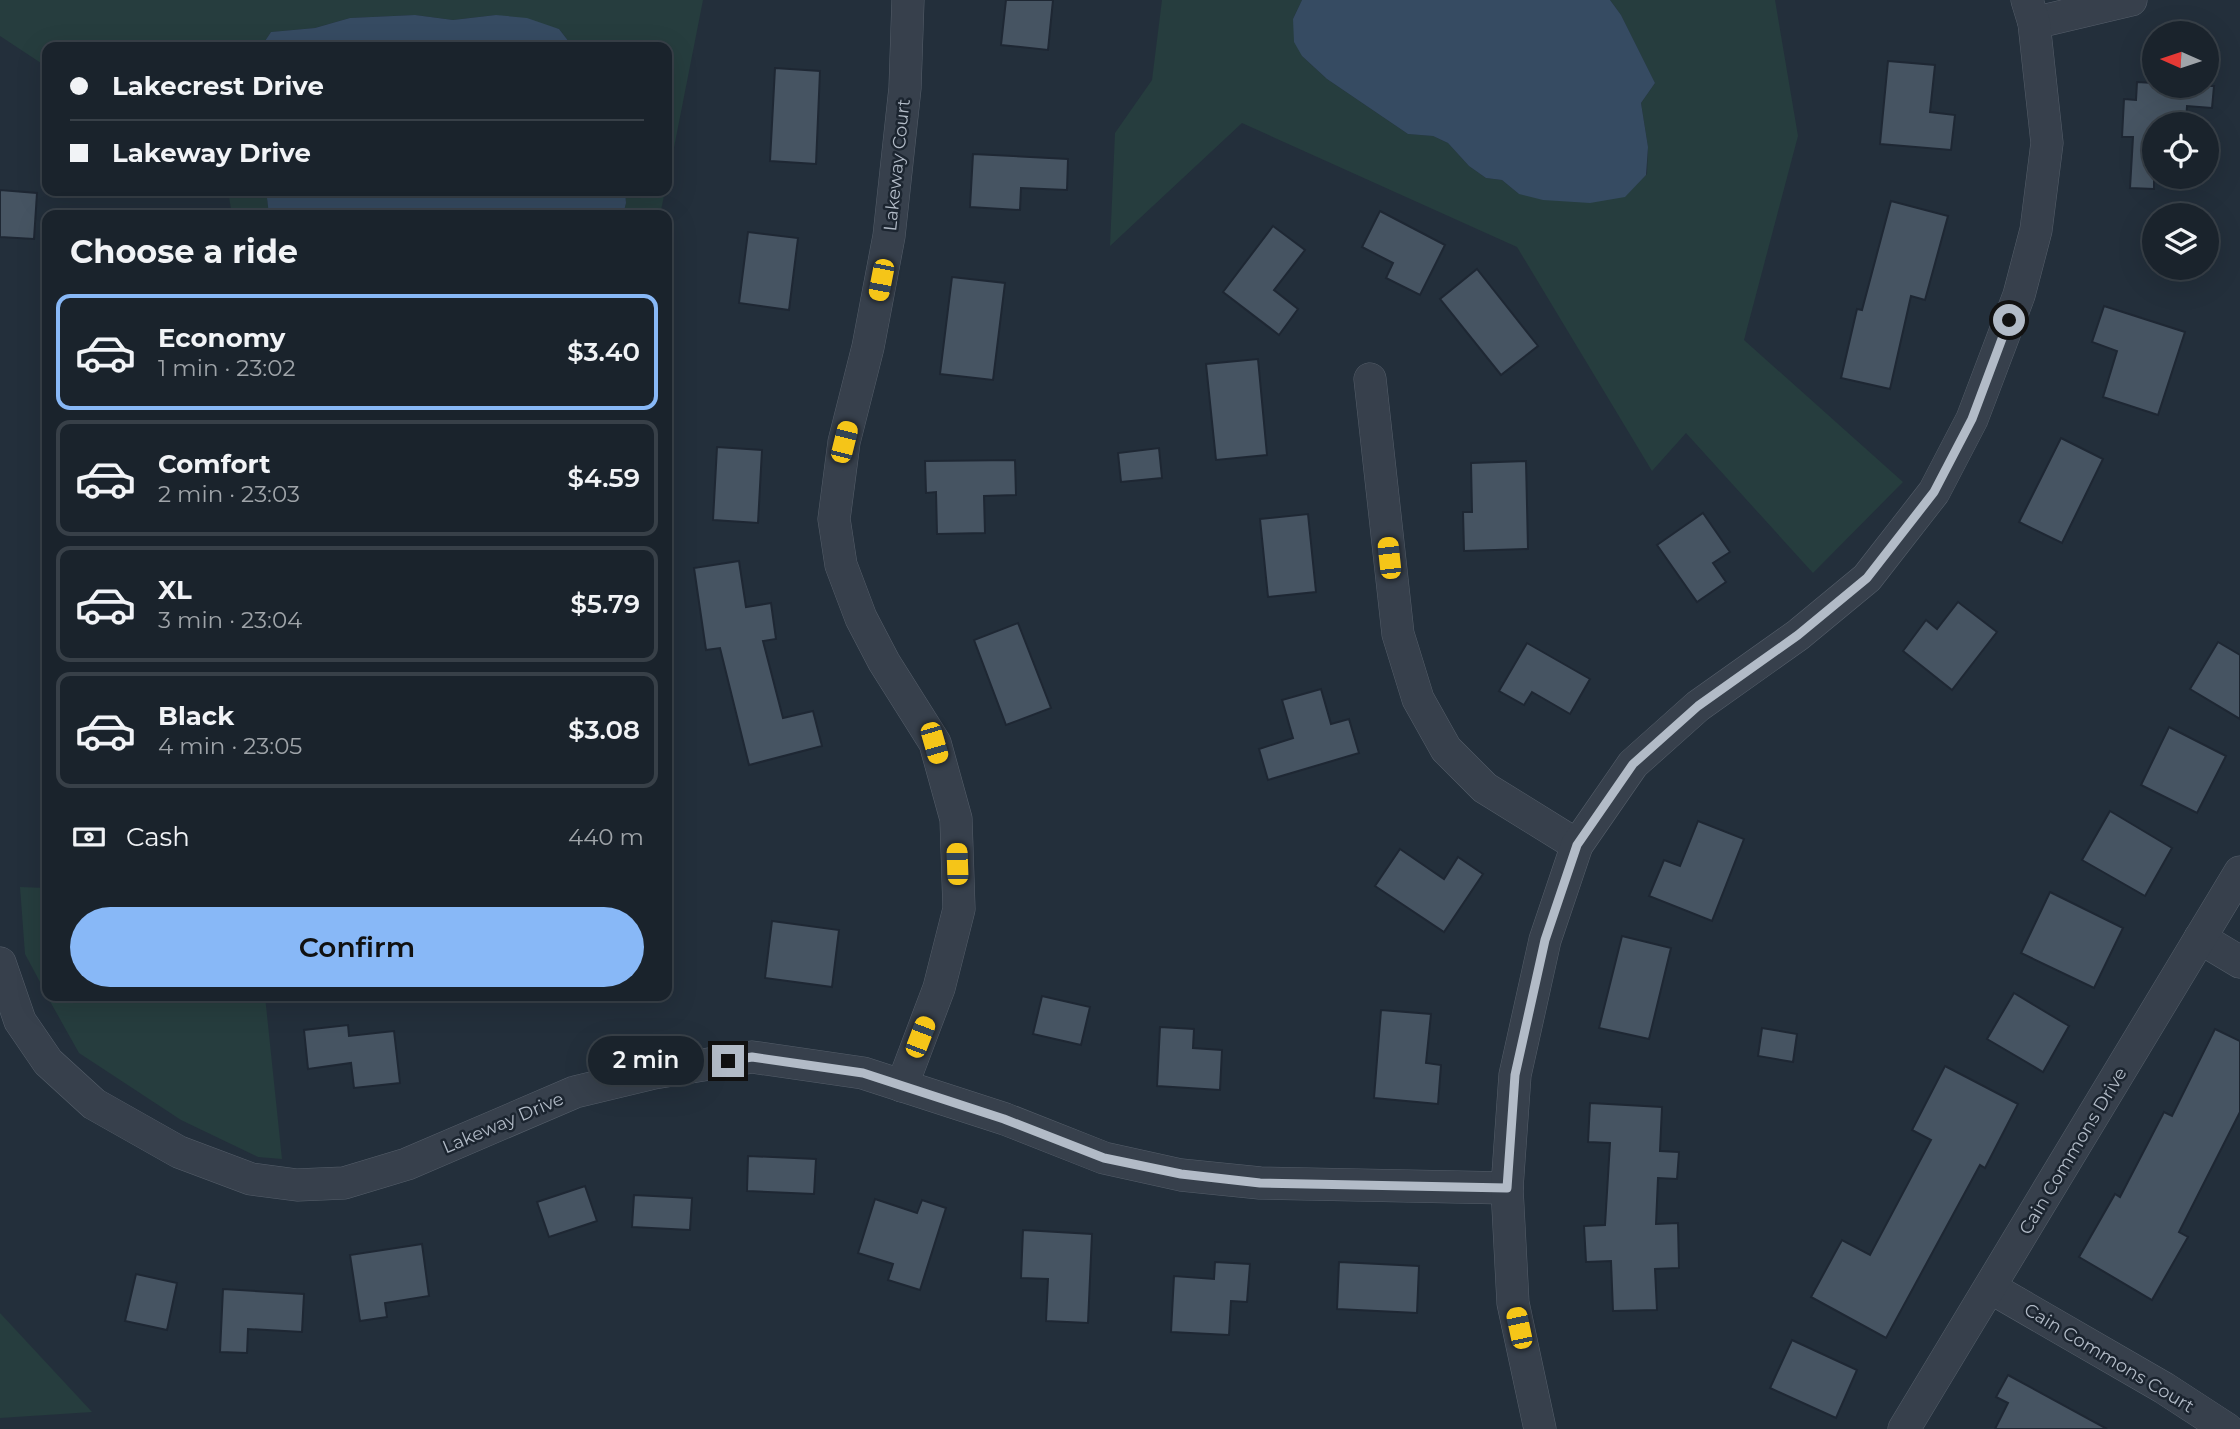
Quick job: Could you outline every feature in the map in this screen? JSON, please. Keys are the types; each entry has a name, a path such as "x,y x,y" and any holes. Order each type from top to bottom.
{"street":[{"name":"Lakeway Court","path":"902,1086 939,988 959,909 956,819 934,743 884,662 861,618 841,565 834,519 844,442 868,347 889,236 905,88 908,0"},
{"path":"1540,1429 1513,1303 1507,1188 1515,1075 1545,940 1577,845 1633,764 1698,706 1798,635 1867,578 1934,492 1972,419 2019,295 2036,230 2047,143 2031,11 2131,0"},
{"path":"1370,379 1398,634 1418,699 1446,749 1485,788 1577,845"},
{"name":"Cain Commons Drive","path":"1904,1429 2240,872"},
{"path":"2200,938 2240,962"},
{"name":"Lakeway Drive","path":"0,963 20,1021 48,1062 94,1104 179,1152 251,1179 297,1185 344,1182 407,1164 575,1092 654,1073 752,1057 863,1073 1004,1119 1104,1158 1181,1174 1260,1183 1507,1188"},
{"name":"Cain Commons Court","path":"1991,1288 2164,1388 2227,1429"}],"green space":[{"path":"0,0 703,0 672,158 672,42 569,42 559,29 496,15 453,20 415,15 350,18 315,28 271,32 264,42 42,42 42,64 0,36"},
{"path":"1162,0 1302,0 1293,19 1302,56 1327,79 1408,134 1433,136 1448,143 1469,166 1486,178 1502,180 1519,194 1625,196 1647,174 1648,147 1641,103 1655,83 1621,15 1610,0 1775,0 1798,136 1744,340 1903,482 1813,573 1686,433 1652,471 1517,247 1242,123 1110,246 1115,133 1152,80"},
{"path":"229,196 268,196 268,210 231,210"},
{"path":"625,196 664,196 661,210 624,210"},
{"path":"20,887 42,888 42,986 25,954"},
{"path":"50,1001 266,1001 282,1159 258,1157 181,1120 79,1053"},
{"path":"0,1313 92,1412 0,1418"}],"water":[{"path":"1302,0 1610,0 1621,15 1655,83 1641,103 1648,147 1646,175 1625,197 1590,203 1543,200 1519,194 1502,180 1486,178 1469,166 1448,143 1433,136 1408,134 1327,79 1302,56 1294,42 1293,19"},
{"path":"415,15 453,20 496,15 527,18 559,29 569,42 264,42 271,32 315,28 350,18"},
{"path":"625,196 626,203 624,210 268,210 267,198"}],"building":[{"path":"1006,0 1053,0 1048,50 1001,45"},
{"path":"1888,61 1935,65 1930,112 1955,115 1951,150 1880,144"},
{"path":"775,68 820,71 816,164 770,161"},
{"path":"2137,82 2142,82 2142,98 2213,98 2212,108 2187,106 2187,112 2142,112 2142,188 2130,188 2133,137 2122,137 2124,99 2136,100"},
{"path":"973,154 1068,159 1067,190 1021,188 1020,210 970,207"},
{"path":"0,190 37,193 34,239 0,237"},
{"path":"1891,201 1948,216 1925,300 1911,296 1890,389 1841,378 1857,309 1862,310"},
{"path":"1380,211 1445,245 1420,295 1386,278 1393,263 1362,247"},
{"path":"1273,226 1305,250 1274,290 1298,309 1279,335 1223,292"},
{"path":"748,232 798,238 789,310 739,303"},
{"path":"1477,269 1538,346 1501,375 1440,299"},
{"path":"952,277 1005,283 993,380 940,374"},
{"path":"2104,306 2185,332 2158,415 2103,397 2117,351 2092,342"},
{"path":"1258,359 1267,455 1216,460 1206,364"},
{"path":"2061,438 2103,459 2062,543 2019,522"},
{"path":"717,447 762,450 758,523 713,520"},
{"path":"1159,448 1162,478 1121,482 1118,453"},
{"path":"1015,460 1016,495 984,496 985,533 937,534 936,492 926,493 925,461"},
{"path":"1526,461 1528,549 1464,551 1463,512 1472,512 1471,463"},
{"path":"1703,513 1730,552 1713,563 1726,582 1697,602 1657,545"},
{"path":"1308,514 1316,592 1268,597 1260,519"},
{"path":"739,561 746,607 771,603 776,639 763,641 783,718 813,711 822,746 749,765 720,648 706,650 694,568"},
{"path":"1958,602 1997,632 1952,690 1903,651 1926,620 1937,629"},
{"path":"1018,623 1051,708 1006,725 974,640"},
{"path":"2218,642 2240,655 2240,719 2190,689"},
{"path":"1527,643 1590,679 1570,714 1532,692 1524,705 1499,691"},
{"path":"1321,689 1331,724 1349,719 1359,753 1268,780 1259,749 1293,738 1282,700"},
{"path":"2169,727 2226,756 2197,813 2141,785"},
{"path":"2110,811 2172,848 2145,896 2082,860"},
{"path":"1698,821 1744,839 1712,921 1649,896 1664,860 1680,866"},
{"path":"1400,849 1444,879 1458,857 1483,874 1444,932 1375,886"},
{"path":"2050,892 2123,928 2094,988 2021,953"},
{"path":"772,921 839,930 832,987 765,978"},
{"path":"1622,936 1671,948 1649,1039 1599,1028"},
{"path":"2014,993 2069,1026 2043,1072 1987,1039"},
{"path":"1042,996 1090,1007 1081,1045 1033,1034"},
{"path":"1381,1010 1431,1014 1426,1063 1441,1065 1438,1104 1374,1098"},
{"path":"348,1025 349,1036 394,1031 400,1083 354,1088 351,1063 308,1069 304,1030"},
{"path":"1160,1027 1194,1029 1193,1048 1222,1050 1220,1090 1157,1086"},
{"path":"1762,1028 1797,1034 1793,1062 1758,1056"},
{"path":"2215,1029 2240,1041 2240,1112 2179,1232 2188,1237 2152,1300 2079,1257 2115,1194 2120,1197 2164,1112 2172,1116"},
{"path":"1945,1066 2018,1104 1985,1168 1980,1165 1886,1338 1811,1297 1842,1240 1870,1255 1931,1140 1912,1130"},
{"path":"1590,1103 1662,1107 1660,1151 1679,1152 1677,1179 1658,1178 1656,1224 1678,1223 1679,1268 1655,1269 1657,1310 1613,1311 1611,1261 1586,1262 1584,1226 1605,1225 1610,1143 1588,1142"},
{"path":"748,1156 816,1159 814,1194 747,1191"},
{"path":"585,1186 597,1221 549,1237 537,1202"},
{"path":"634,1195 692,1198 690,1230 632,1227"},
{"path":"875,1199 917,1213 922,1200 946,1208 920,1290 888,1280 893,1264 858,1253"},
{"path":"1023,1230 1092,1234 1088,1323 1046,1321 1048,1279 1021,1278"},
{"path":"422,1244 429,1296 385,1303 387,1317 360,1321 350,1255"},
{"path":"1215,1262 1250,1264 1247,1302 1231,1301 1229,1335 1171,1332 1174,1276 1214,1279"},
{"path":"1339,1262 1419,1266 1417,1313 1337,1309"},
{"path":"136,1274 177,1283 167,1330 125,1321"},
{"path":"223,1289 304,1294 302,1332 248,1329 247,1353 220,1352"},
{"path":"1792,1340 1857,1370 1836,1418 1770,1388"},
{"path":"2008,1375 2107,1429 1995,1429 2008,1403 1996,1397"}],"route":[{"path":"728,1061 752,1057 863,1073 1004,1119 1104,1158 1181,1174 1260,1183 1507,1188 1515,1075 1545,940 1577,845 1633,764 1698,706 1798,635 1867,578 1934,492 1972,419 2009,320"}]}
